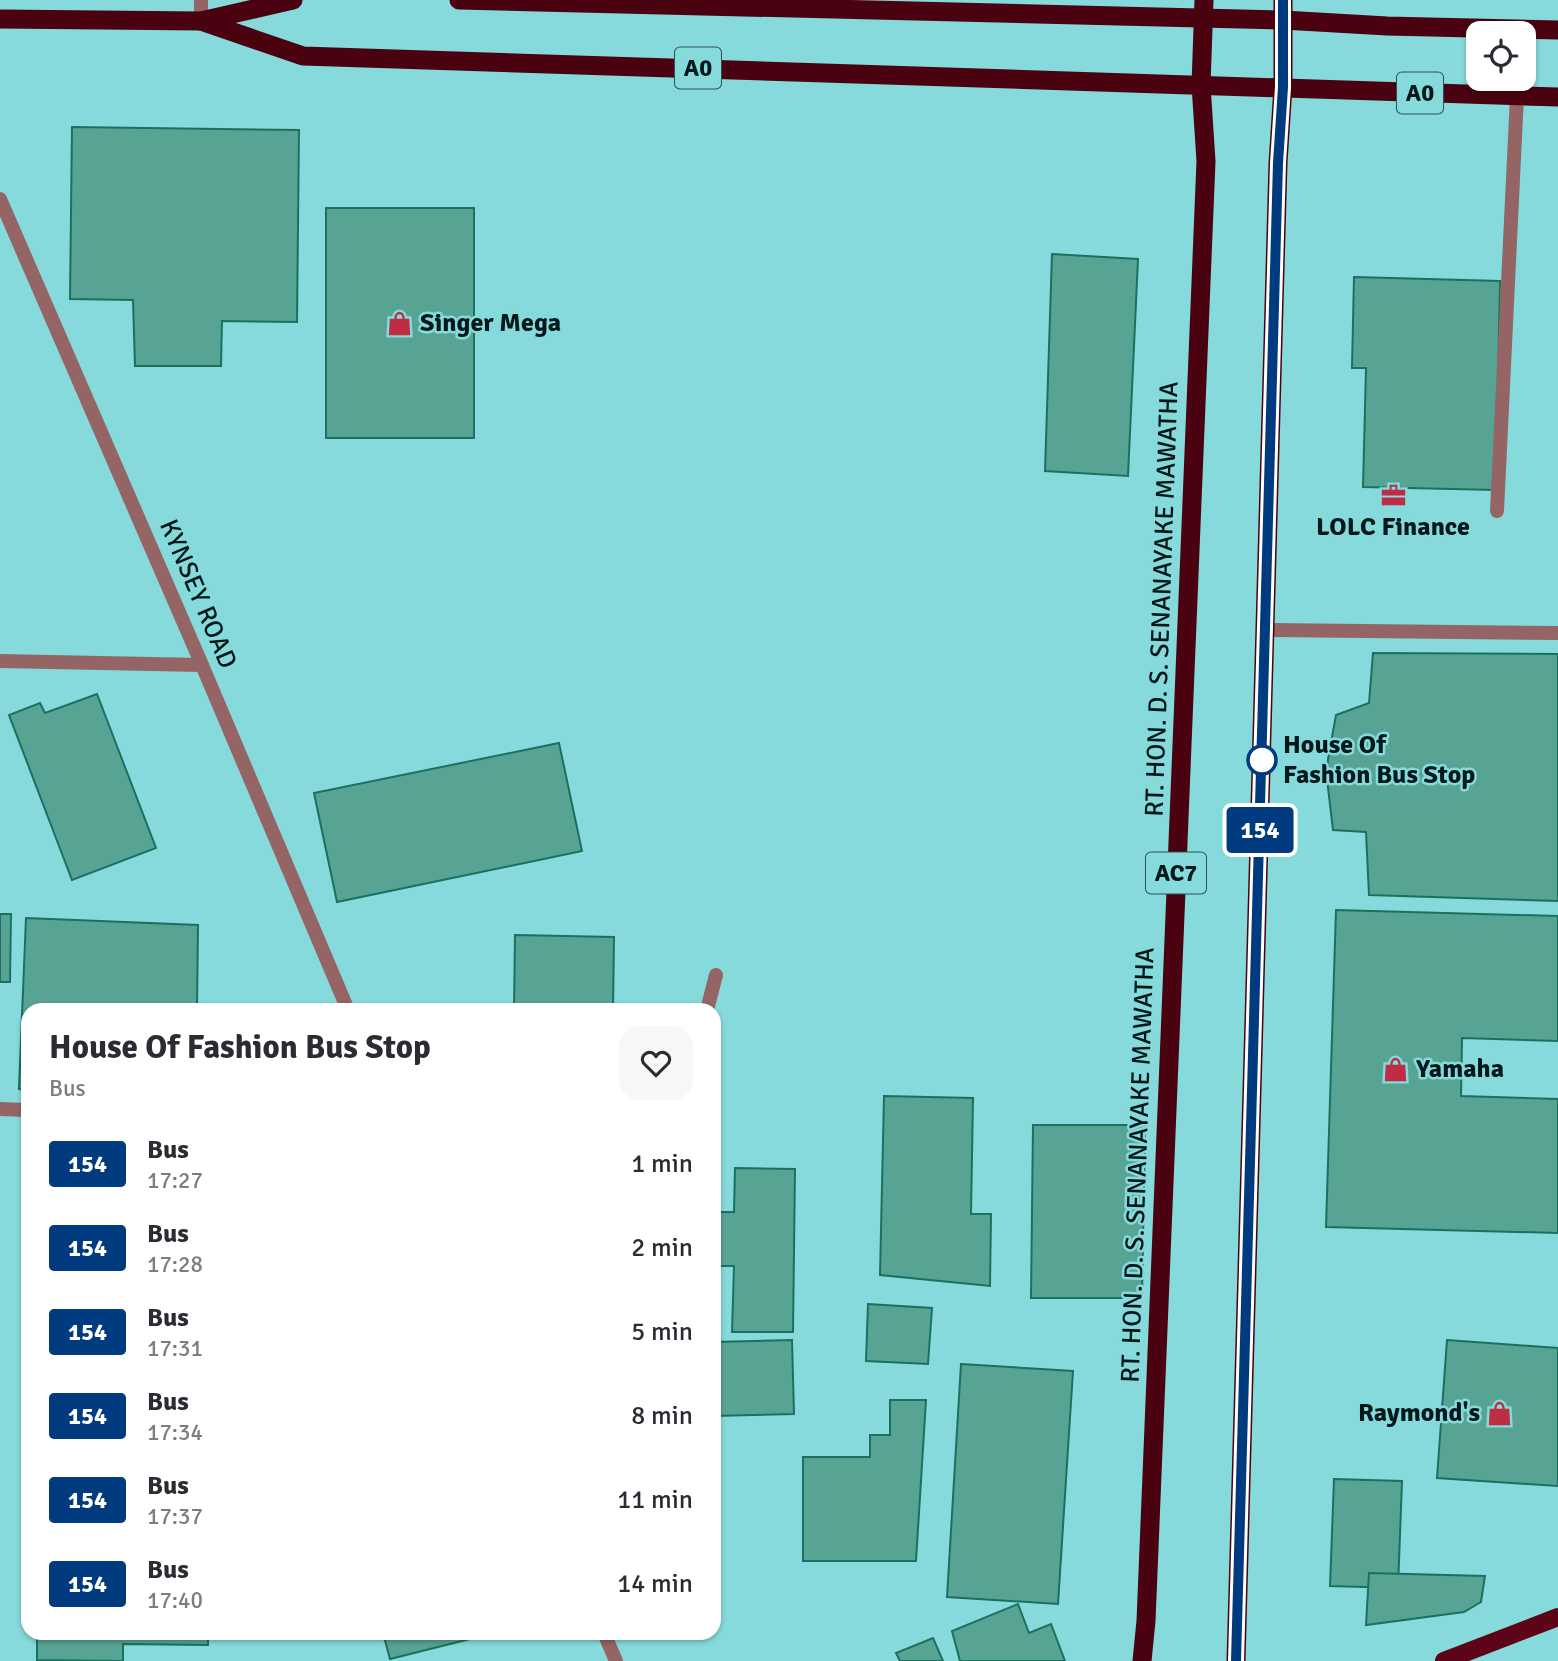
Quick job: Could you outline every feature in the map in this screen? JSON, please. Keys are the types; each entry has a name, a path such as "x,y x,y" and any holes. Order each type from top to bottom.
{"highway":[{"name":"A0","path":"0,19 201,21 293,0"},
{"path":"459,0 1283,10 1387,26 1558,30"},
{"name":"RT. HON. D. S. SENANAYAKE MAWATHA","path":"1142,1661 1146,1621 1205,189 1201,85 1204,9"},
{"path":"1236,1661 1278,163 1283,87 1283,10"},
{"name":"A0","path":"201,21 303,56 1558,97"}],"main road":[{"path":"1444,1661 1558,1617"}],"street":[{"path":"201,0 201,21"},
{"path":"1497,511 1517,96"},
{"name":"KYNSEY ROAD","path":"0,199 202,664 345,1003"},
{"path":"1266,630 1558,634"},
{"path":"0,661 202,664"},
{"path":"708,1003 716,975"},
{"path":"0,1109 21,1110"},
{"path":"607,1640 616,1661"}],"building":[{"path":"72,127 299,130 297,322 222,321 221,366 135,366 133,300 70,299"},
{"name":"Singer Mega","path":"326,208 474,208 474,438 326,438"},
{"path":"1052,254 1138,259 1128,476 1045,471"},
{"path":"1354,277 1500,281 1496,490 1363,487 1366,368 1352,368"},
{"path":"1373,653 1558,654 1558,901 1369,895 1366,832 1333,830 1327,779 1336,715 1369,703"},
{"path":"97,694 156,848 72,880 9,715 40,703 45,713"},
{"path":"559,743 582,851 337,902 314,793"},
{"name":"Yamaha","path":"1336,910 1558,916 1558,1041 1462,1038 1461,1096 1558,1099 1558,1233 1326,1227"},
{"path":"0,914 11,914 10,982 0,982"},
{"path":"26,918 198,925 197,1003 23,1003"},
{"path":"515,935 614,937 613,1003 514,1003"},
{"path":"21,1040 21,1089 19,1089"},
{"path":"884,1096 973,1098 971,1214 991,1214 990,1286 880,1275"},
{"path":"1033,1125 1145,1125 1142,1298 1031,1298"},
{"path":"735,1168 795,1169 793,1332 732,1332 734,1266 721,1266 721,1212 734,1212"},
{"path":"868,1304 932,1308 928,1364 866,1361"},
{"path":"792,1340 794,1414 721,1416 721,1342"},
{"name":"Raymond's","path":"1447,1340 1558,1348 1558,1486 1437,1478"},
{"path":"961,1364 1073,1371 1058,1604 947,1597"},
{"path":"890,1400 926,1400 916,1561 803,1561 803,1457 870,1457 870,1435 890,1435"},
{"path":"1334,1479 1402,1481 1398,1588 1330,1586"},
{"path":"1369,1573 1485,1576 1481,1602 1464,1612 1366,1625"},
{"path":"1018,1604 1029,1633 1051,1624 1065,1661 960,1661 952,1631"},
{"path":"933,1638 943,1661 900,1661 896,1653"},
{"path":"37,1640 208,1640 208,1645 123,1644 123,1661 37,1660"},
{"path":"385,1640 466,1640 390,1659"}],"bus line":[{"name":"154","path":"1236,1661 1278,163 1283,87 1283,0"}],"place":[{"name":"Singer Mega","path":"400,323"},
{"name":"LOLC Finance","path":"1393,495"},
{"name":"House Of Fashion Bus Stop","path":"1262,760"},
{"name":"Yamaha","path":"1396,1069"},
{"name":"Raymond's","path":"1500,1413"}]}
